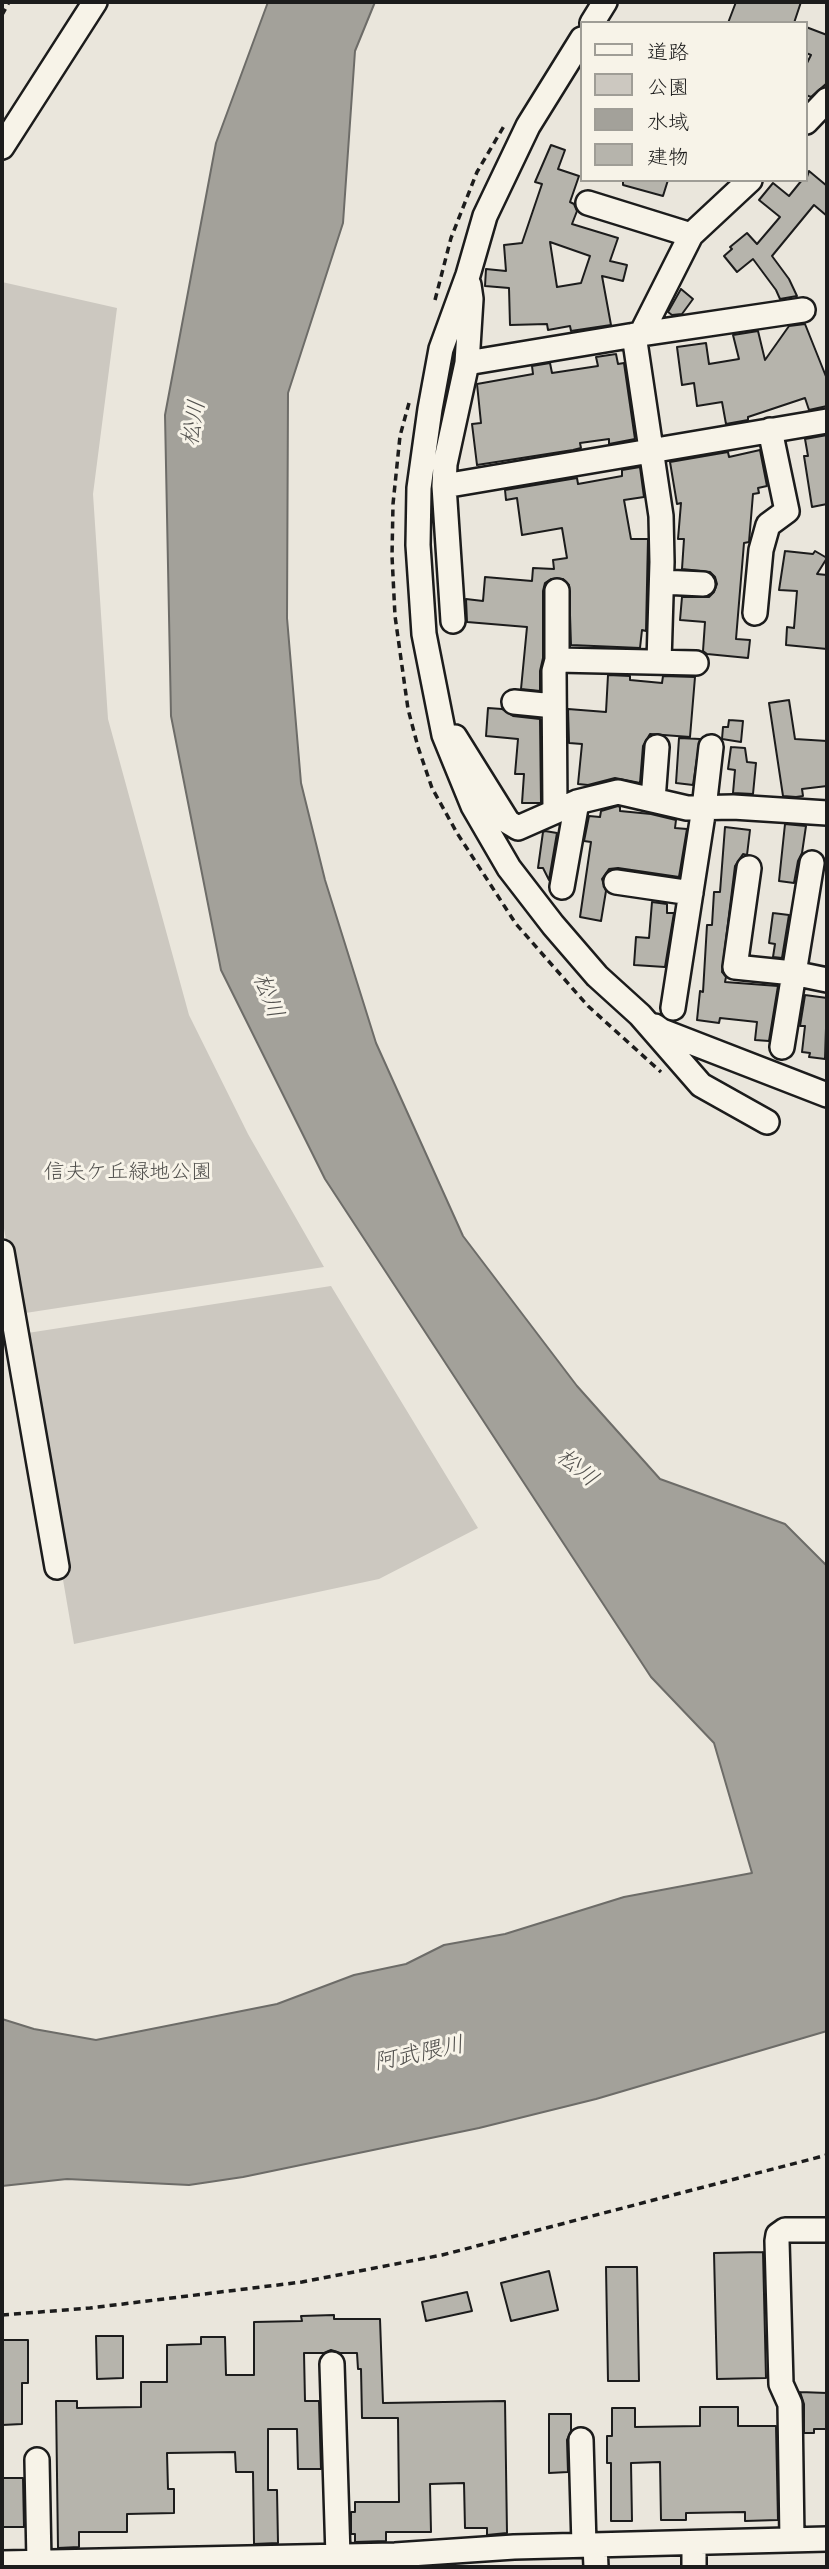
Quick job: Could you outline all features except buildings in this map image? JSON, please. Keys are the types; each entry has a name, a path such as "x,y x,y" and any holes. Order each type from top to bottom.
{"street":[{"path":"2,147 95,2"},
{"path":"593,21 605,2"},
{"path":"580,46 575,64 528,126 485,216 468,275 441,349 429,410 419,488 418,545 424,634 444,735 473,806 509,868 597,976 662,1031 827,1095"},
{"path":"808,118 827,100"},
{"path":"659,662 661,516 650,451 637,335 691,235 748,182"},
{"path":"589,203 691,235"},
{"path":"453,621 444,485 445,464 467,363 471,299 468,275"},
{"path":"467,363 803,310"},
{"path":"444,485 827,421"},
{"path":"755,613 761,550 768,525 788,511 770,430"},
{"path":"662,582 703,584"},
{"path":"555,811 554,671 557,660 557,591"},
{"path":"557,660 696,663"},
{"path":"514,702 554,706"},
{"path":"441,718 465,749 508,822 517,828 577,802 618,792 687,808 733,807 827,814"},
{"path":"653,800 657,747"},
{"path":"673,1008 711,747"},
{"path":"562,887 577,802"},
{"path":"782,1047 812,863"},
{"path":"749,868 735,967 793,973 827,980"},
{"path":"616,882 691,894"},
{"path":"640,1015 701,1085 767,1122"},
{"path":"2,1252 57,1567"},
{"path":"792,2540 790,2404 781,2384 777,2241 778,2235 785,2230 827,2230"},
{"path":"332,2364 338,2556"},
{"path":"581,2440 592,2553"},
{"path":"37,2460 39,2562"},
{"path":"2,2563 291,2562 338,2556 494,2558 592,2553 694,2543 827,2539"},
{"path":"694,2543 694,2567"}],"path":[{"path":"2,15 9,2"},
{"path":"434,304 451,238 477,172 491,144 508,120"},
{"path":"410,396 400,436 391,556 395,616 408,709 432,788 457,833 516,924 589,1006 665,1076"},
{"path":"2,2315 90,2308 315,2280 442,2255 827,2155"}],"green space":[{"name":"信夫ケ丘緑地公園","path":"2,282 117,308 93,494 108,719 189,1015 248,1134 324,1267 19,1314 2,1217"},
{"path":"331,1286 478,1528 379,1579 74,1644 21,1334"}],"water":[{"path":"268,2 375,2 355,51 343,223 288,393 287,618 301,783 325,880 376,1043 463,1236 577,1386 660,1479 785,1524 827,1566 827,2031 596,2099 479,2128 243,2177 189,2185 67,2179 2,2186 2,2019 34,2029 96,2040 277,2004 354,1975 406,1964 444,1945 505,1934 624,1897 752,1873 714,1743 651,1677 325,1179 221,970 171,716 165,415 216,143"}],"water label":[{"name":"松川","path":"194,423"},
{"name":"松川","path":"268,996"},
{"name":"松川","path":"577,1468"},
{"name":"阿武隈川","path":"419,2054"}]}
